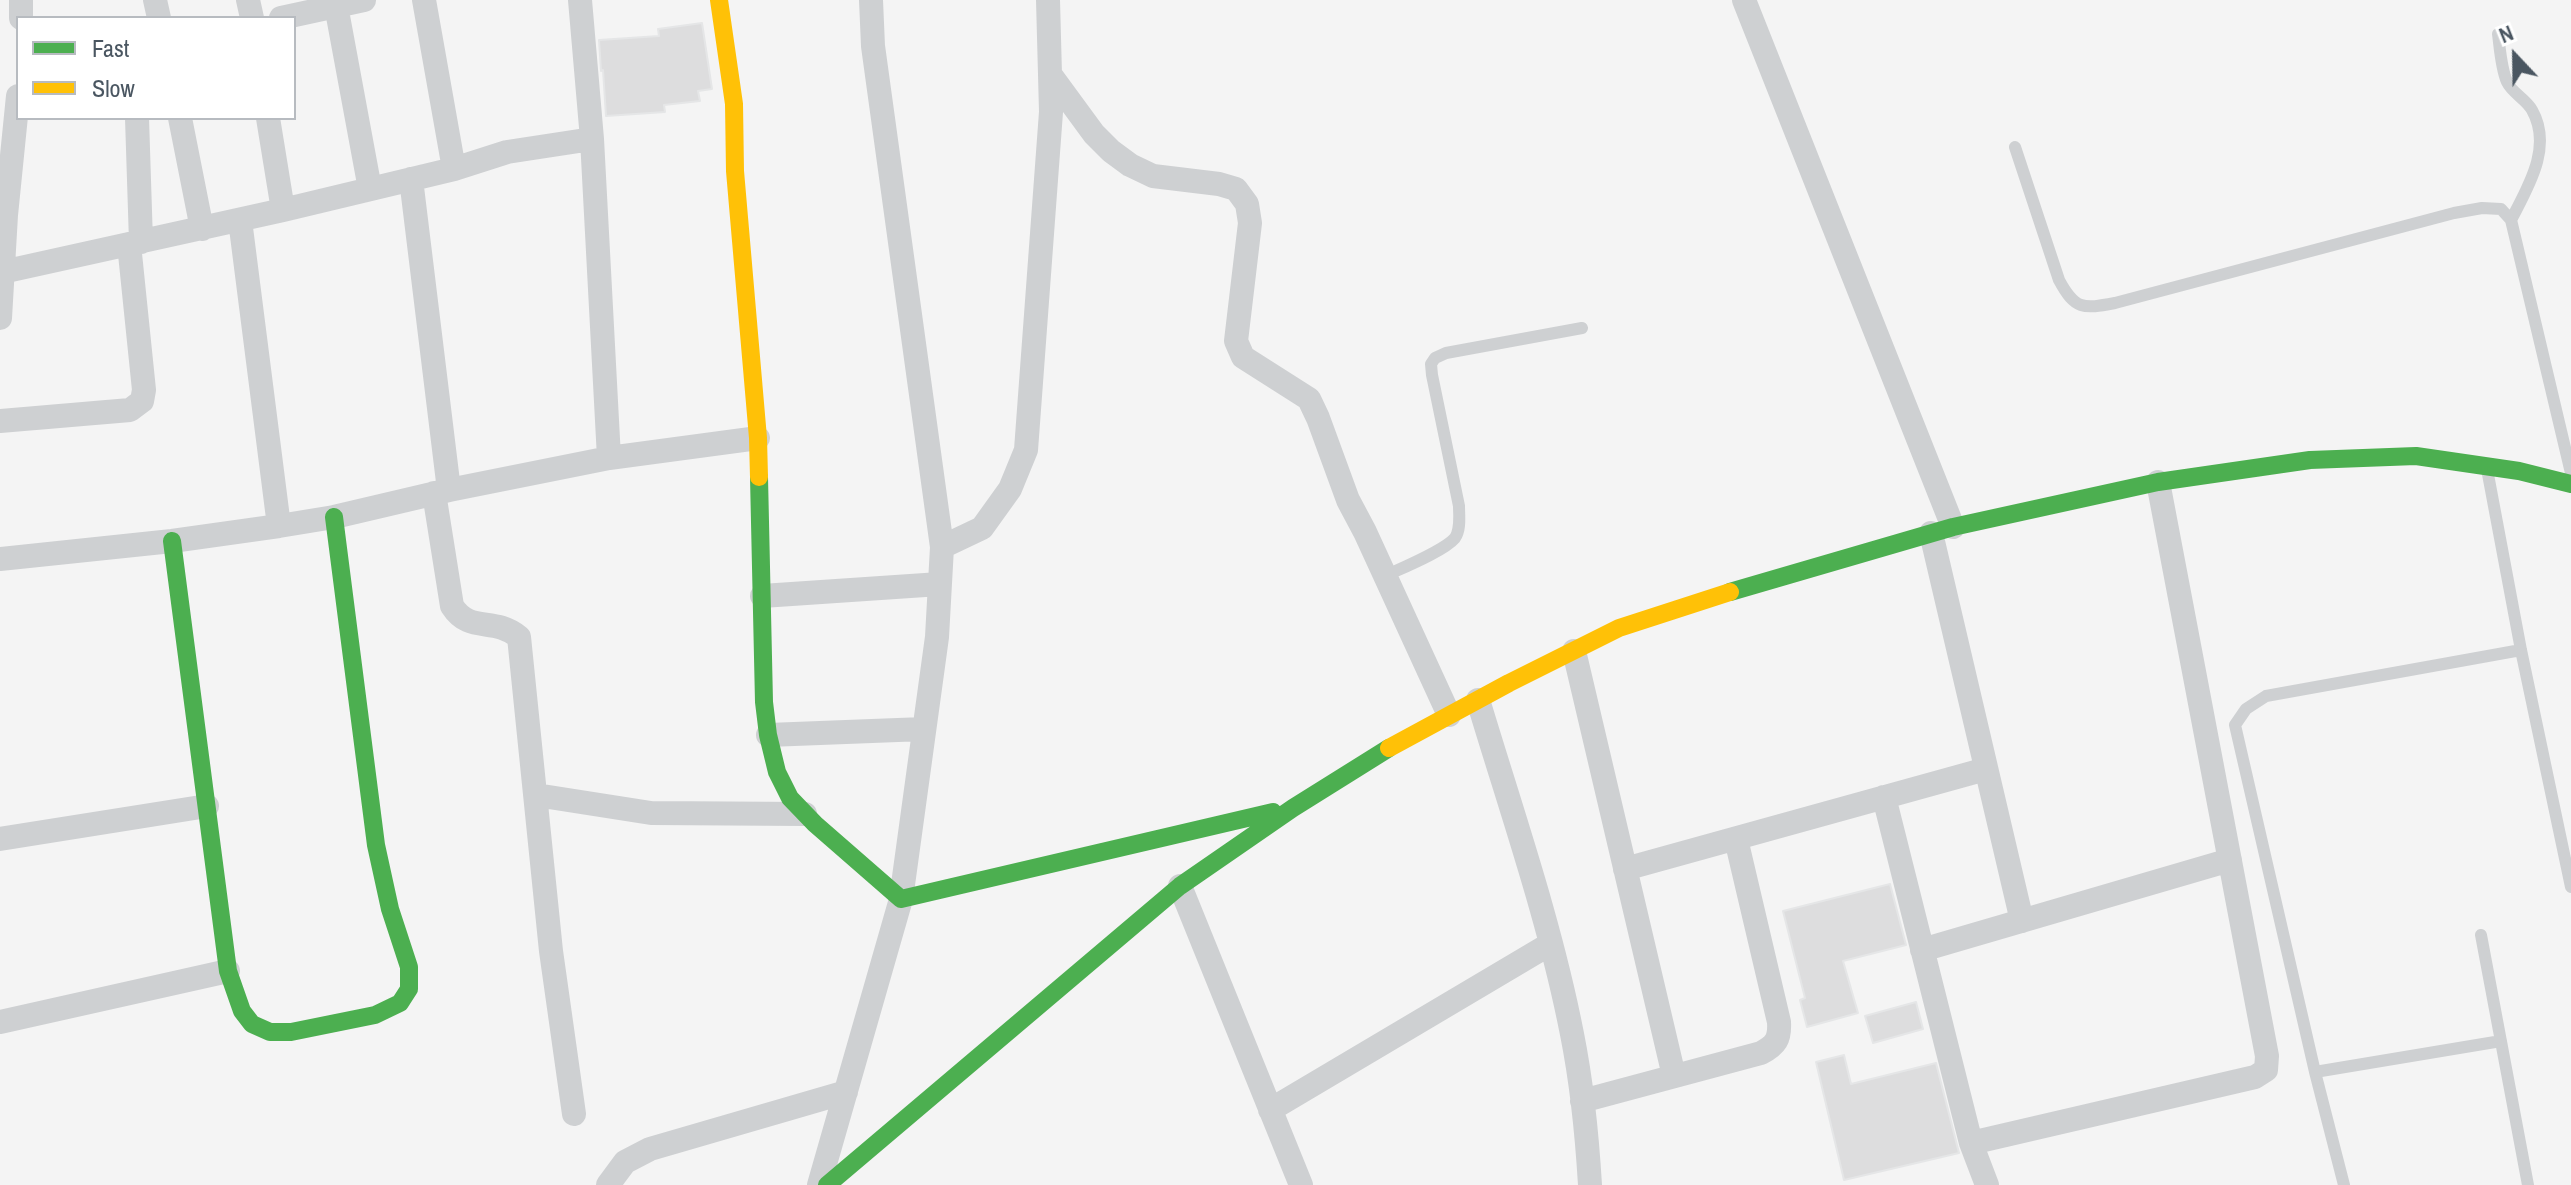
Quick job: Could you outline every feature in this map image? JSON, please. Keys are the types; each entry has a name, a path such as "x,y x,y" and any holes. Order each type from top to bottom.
{"street":[{"path":"288,16 336,3 364,0"},
{"path":"424,0 454,169"},
{"path":"719,0 734,104 735,171 758,438 764,702 768,735 777,772 790,798 901,899"},
{"path":"819,1185 901,899 937,637 942,547 873,46 871,0"},
{"path":"942,547 982,528 1010,489 1026,450 1051,112 1048,0"},
{"path":"1744,0 1942,530 1986,769 2022,921"},
{"path":"587,1 609,458"},
{"path":"336,3 370,189"},
{"path":"1050,74 1094,134 1130,165 1153,176 1236,189 1247,204 1250,223 1236,341 1243,357 1309,399 1348,500 1449,715"},
{"path":"0,318 16,118"},
{"path":"0,421 130,410 142,401 144,390 135,243 137,120"},
{"path":"180,120 202,229"},
{"path":"268,120 283,210"},
{"path":"2,272 283,210 454,169 530,147 592,139"},
{"path":"411,179 452,606 460,618 475,624 508,629 519,637 551,951 574,1114"},
{"path":"240,220 279,526"},
{"path":"0,559 279,526 609,458 758,438"},
{"path":"827,1185 1180,886 1293,808 1391,747 1574,651 1633,624 1772,579 1942,530 2158,482 2310,460 2416,456 2519,471 2571,484"},
{"path":"1971,1143 2255,1077 2266,1070 2267,1056 2158,482"},
{"path":"172,541 228,971 242,1011 252,1024 270,1032 291,1032 375,1015 400,1003 409,989 409,967 390,909 376,845 334,517"},
{"path":"762,596 940,584"},
{"path":"1574,651 1674,1076"},
{"path":"1478,700 1550,944 1572,1035 1590,1185"},
{"path":"768,735 924,729"},
{"path":"1625,869 1986,769"},
{"path":"536,795 651,813 805,814"},
{"path":"1884,797 1971,1143 1987,1185"},
{"path":"0,839 207,806"},
{"path":"901,899 1293,808"},
{"path":"1582,1101 1761,1053 1774,1046 1780,1035 1779,1022 1736,839"},
{"path":"1922,950 2230,860"},
{"path":"1180,886 1301,1185"},
{"path":"1270,1110 1550,944"},
{"path":"0,1022 228,971"},
{"path":"608,1185 625,1162 650,1149 846,1092"}],"lane":[{"path":"2498,34 2509,87 2531,109 2540,138 2533,176 2511,220"},
{"path":"2015,147 2059,280 2068,297 2078,306 2115,303 2454,213 2482,208 2501,209 2511,220 2571,473"},
{"path":"1385,576 1446,545 1456,536 1460,524 1432,375 1431,364 1435,358 1446,353 1582,328"},
{"path":"2486,466 2571,887"},
{"path":"2344,1185 2235,725 2246,709 2266,696 2521,650"},
{"path":"2481,935 2528,1185"},
{"path":"2315,1072 2501,1041"}],"building":[{"path":"702,23 712,89 698,91 700,101 664,105 665,112 606,116 599,40 659,36 658,29"},
{"path":"1890,884 1906,945 1843,961 1858,1013 1807,1027 1800,1000 1805,998 1783,911"},
{"path":"1916,1002 1923,1029 1873,1043 1865,1016"},
{"path":"1844,1055 1851,1084 1936,1063 1959,1153 1844,1180 1816,1062"}],"traffic: fast":[{"path":"1730,592 1953,527 2158,482 2310,460 2416,456 2519,471 2571,484"},
{"path":"759,477 764,702 777,772 790,798 815,824 901,899 1273,812"},
{"path":"172,541 228,971 242,1011 252,1024 270,1032 291,1032 375,1015 400,1003 409,989 409,967 390,909 376,845 334,517"},
{"path":"827,1185 1180,886 1293,808 1389,748"}],"traffic: slow":[{"path":"719,0 734,104 735,171 759,477"},
{"path":"1389,748 1619,628 1730,592"}]}
